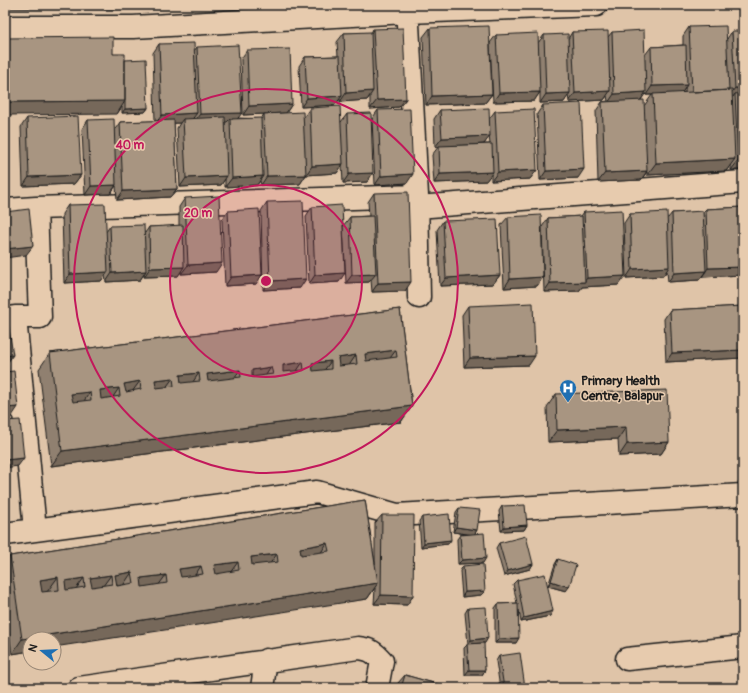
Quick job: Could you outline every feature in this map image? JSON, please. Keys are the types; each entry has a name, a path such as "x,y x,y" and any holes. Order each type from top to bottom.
{"street":[{"path":"5,27 133,27 407,9 596,5"},
{"path":"407,9 417,201 419,297"},
{"path":"5,210 36,208 417,201 743,182"},
{"path":"35,530 15,317 40,317 36,208"},
{"path":"5,534 317,492 397,515 743,495"},
{"path":"627,659 743,647"},
{"path":"79,688 152,683 266,660 358,648 368,649 374,652 382,661 377,688"},
{"path":"262,688 266,660"}],"building":[{"path":"489,26 492,94 432,96 430,28"},
{"path":"726,26 729,90 692,92 689,27"},
{"path":"403,28 406,99 377,100 373,29"},
{"path":"644,30 646,92 614,94 612,32"},
{"path":"608,31 610,91 575,93 572,32"},
{"path":"732,31 743,31 743,88 735,88"},
{"path":"371,32 373,91 346,93 344,33"},
{"path":"538,33 540,92 499,93 496,35"},
{"path":"568,34 570,93 546,94 544,35"},
{"path":"113,37 113,54 125,54 125,101 5,102 5,38"},
{"path":"194,43 197,113 162,115 159,44"},
{"path":"238,45 242,113 200,114 197,47"},
{"path":"686,45 687,85 652,86 651,47"},
{"path":"290,49 292,104 249,106 247,50"},
{"path":"340,56 342,96 307,98 305,57"},
{"path":"146,59 148,108 125,109 125,60"},
{"path":"732,90 735,159 656,163 653,94"},
{"path":"743,93 743,161 738,161 735,94"},
{"path":"644,100 647,171 605,173 602,102"},
{"path":"581,103 584,169 546,171 543,105"},
{"path":"340,106 343,164 312,166 310,108"},
{"path":"489,108 490,136 442,138 440,110"},
{"path":"410,109 413,174 381,176 378,110"},
{"path":"534,109 537,170 498,172 495,111"},
{"path":"303,112 306,175 267,176 264,114"},
{"path":"371,113 373,173 349,174 347,114"},
{"path":"78,116 81,175 29,177 27,118"},
{"path":"225,117 227,176 186,178 183,119"},
{"path":"261,118 263,176 232,178 230,119"},
{"path":"114,119 116,185 91,186 88,120"},
{"path":"174,120 177,189 123,191 120,122"},
{"path":"492,144 493,172 440,174 439,146"},
{"path":"408,192 411,282 378,283 374,193"},
{"path":"219,196 222,263 188,265 185,198"},
{"path":"303,201 306,279 270,281 267,202"},
{"path":"105,204 108,272 70,274 68,205"},
{"path":"342,205 345,273 315,275 312,207"},
{"path":"743,207 743,267 708,268 706,209"},
{"path":"29,209 33,246 5,249 5,212"},
{"path":"259,209 262,275 231,277 228,211"},
{"path":"622,210 625,276 587,278 584,212"},
{"path":"703,211 706,271 674,273 672,213"},
{"path":"667,212 669,267 632,269 630,214"},
{"path":"541,215 543,277 510,279 508,217"},
{"path":"373,216 376,274 352,275 350,217"},
{"path":"582,216 585,282 550,283 548,218"},
{"path":"497,219 500,275 446,278 443,221"},
{"path":"144,225 146,271 112,273 110,226"},
{"path":"183,225 184,267 150,268 149,227"},
{"path":"533,303 535,356 470,358 468,306"},
{"path":"743,306 743,350 672,353 670,310"},
{"path":"400,309 412,406 62,451 50,353","holes":["396,350 397,357 366,361 365,354","356,355 357,364 339,366 338,358","331,361 331,369 313,371 312,363","303,362 304,370 283,372 283,365","271,367 273,374 252,377 252,370","240,370 241,377 208,381 207,374","199,373 200,381 181,383 180,375","173,378 174,386 156,388 155,380","140,381 141,389 126,392 124,384","119,388 120,396 101,399 100,390","90,392 91,400 73,402 71,394"]},
{"path":"5,322 8,322 13,355 5,356"},
{"path":"14,371 18,407 5,408 5,372"},
{"path":"667,390 669,442 627,444 626,427 557,430 556,394"},
{"path":"20,420 24,458 5,460 5,421"},
{"path":"365,500 378,583 62,633 62,631 22,631 22,639 10,556","holes":["327,543 329,551 301,555 300,548","277,554 278,562 252,565 251,557","238,562 239,570 216,574 214,565","201,566 203,574 181,577 179,569","132,572 134,583 117,586 115,575","111,575 112,584 92,587 90,578","166,575 167,583 142,587 141,578","58,577 59,590 42,592 40,580","84,578 85,587 66,590 65,581"]},
{"path":"525,505 527,525 504,527 502,506"},
{"path":"459,508 480,510 477,530 456,527"},
{"path":"449,514 451,540 424,543 422,517"},
{"path":"382,515 414,515 413,596 381,595"},
{"path":"484,533 486,558 462,560 460,535"},
{"path":"526,536 533,564 507,571 499,543"},
{"path":"558,559 576,565 569,587 551,581"},
{"path":"483,564 485,591 465,592 463,566"},
{"path":"545,574 553,611 524,618 517,580"},
{"path":"518,603 519,638 499,639 498,604"},
{"path":"486,607 488,638 471,640 468,608"},
{"path":"484,643 485,670 469,670 467,644"},
{"path":"520,653 525,688 504,688 499,656"},
{"path":"405,675 451,688 401,688"}],"place":[{"name":"Primary Health Centre, Balapur","path":"568,403"}]}
